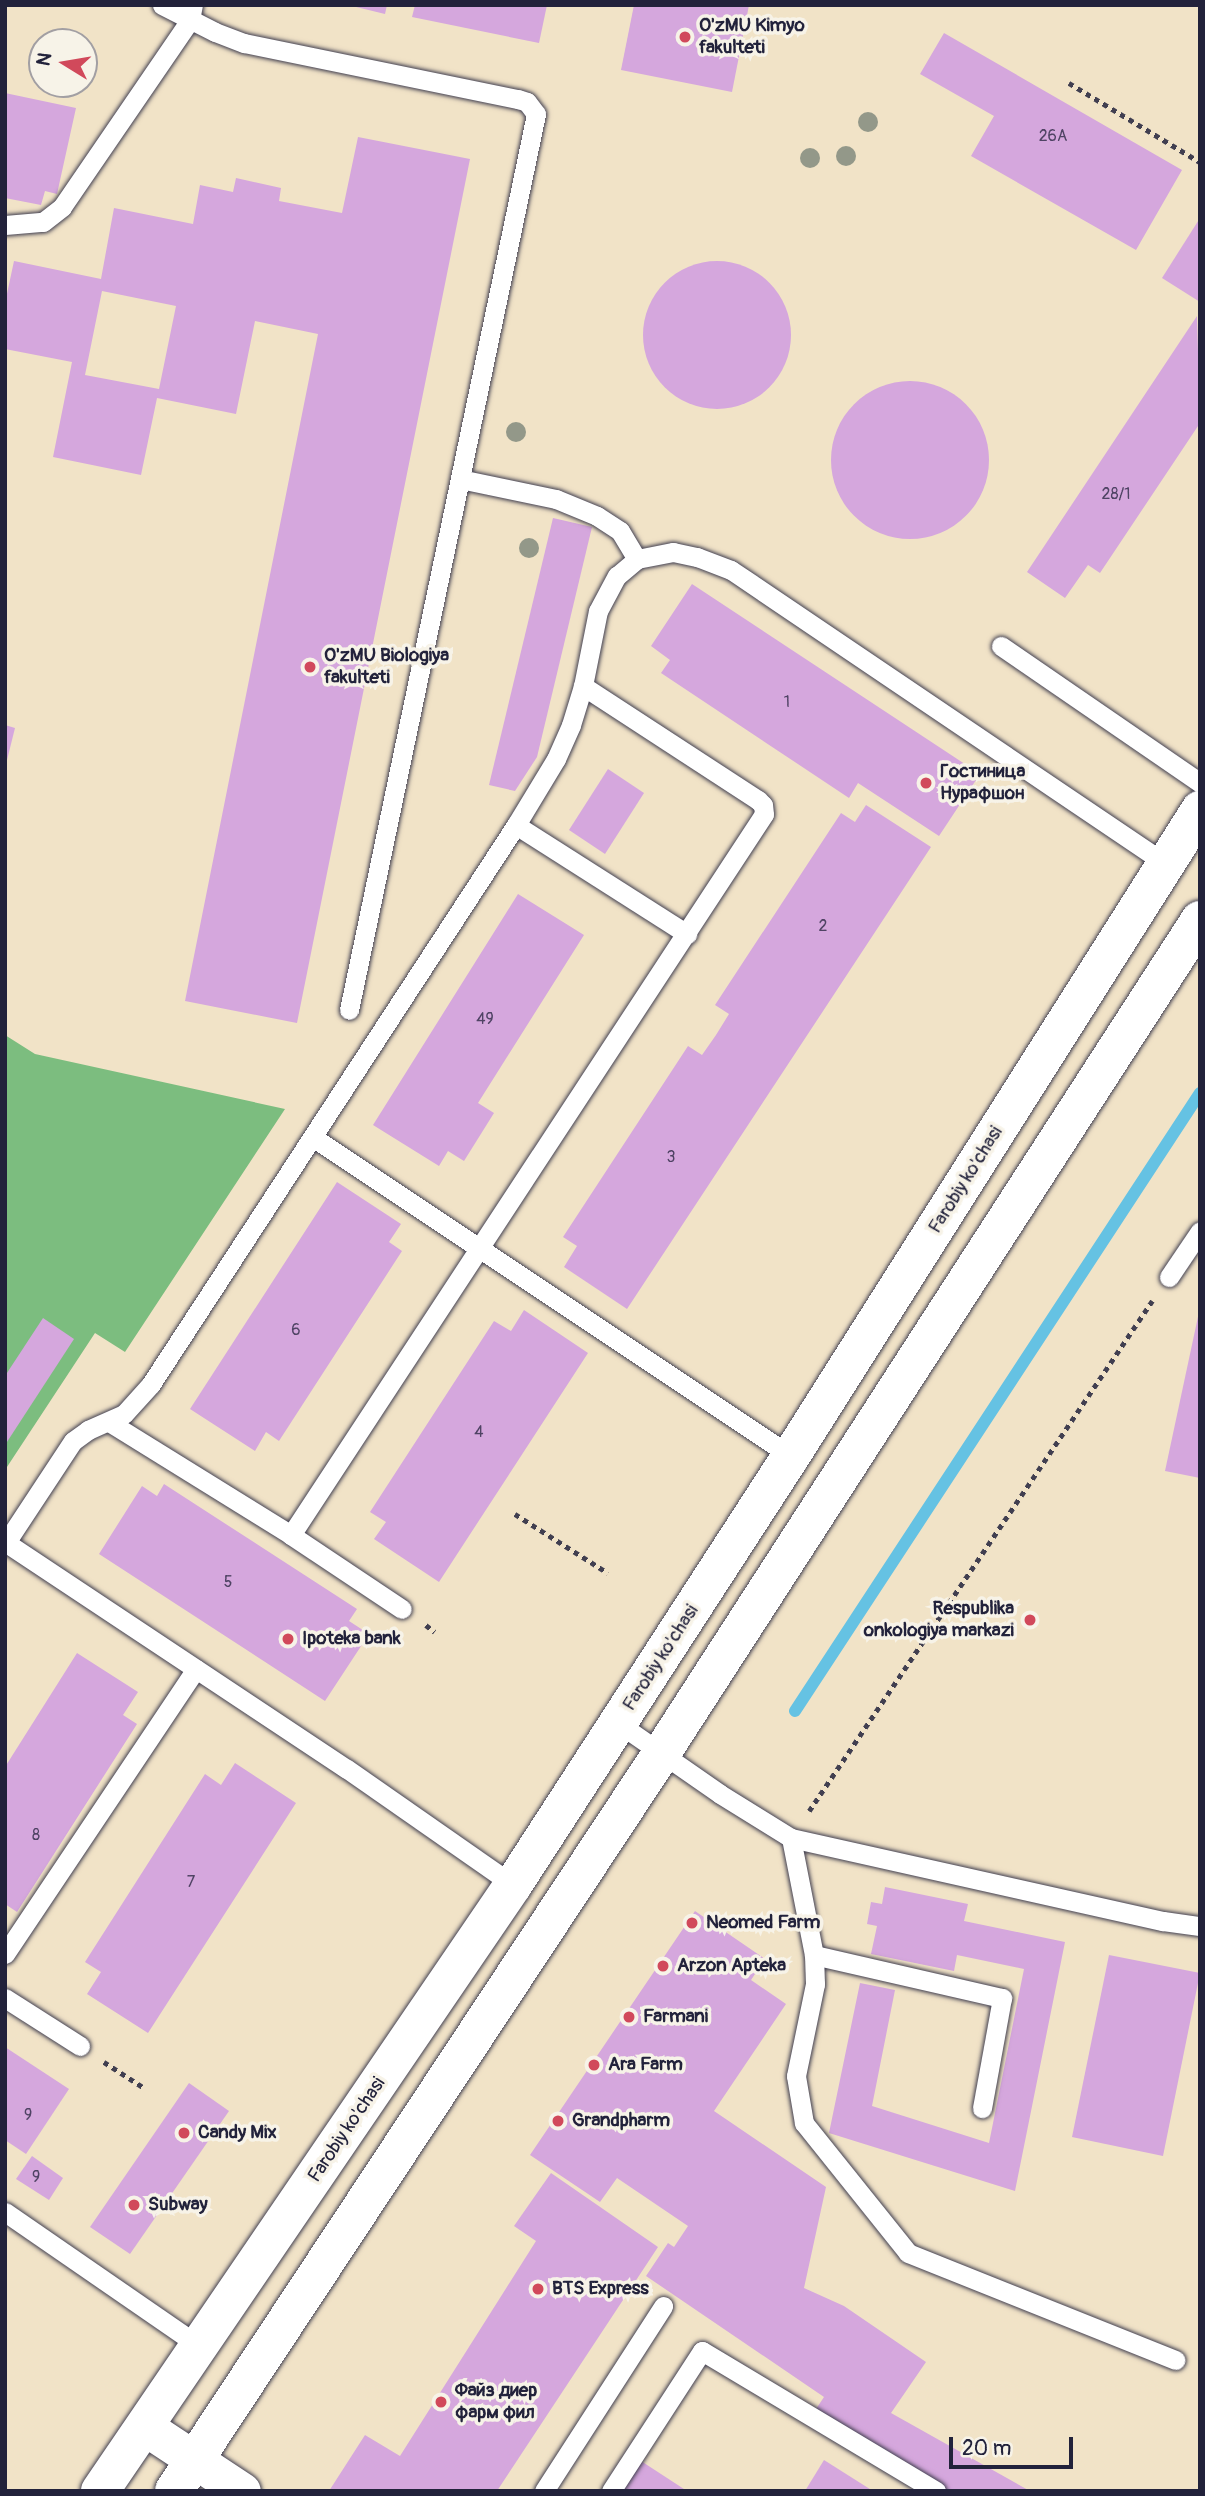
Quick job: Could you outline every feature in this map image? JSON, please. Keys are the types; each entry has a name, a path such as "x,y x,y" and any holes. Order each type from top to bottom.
{"main road":[{"name":"Farobiy ko'chasi","path":"100,2491 513,1885 791,1456 1200,810"},
{"path":"185,2476 661,1754 1200,920"}],"street":[{"path":"145,2427 185,2476 242,2491"}],"lane":[{"path":"162,5 192,13 244,43 518,99 527,102 536,114 349,1010"},
{"path":"5,225 43,222 62,207 192,13"},
{"path":"460,479 556,499 597,516 620,531 637,559"},
{"path":"513,1885 196,1669 5,1543 73,1441 124,1414 140,1399 314,1138 516,825 556,759 571,725 583,686 598,611 617,576 637,559 673,552 731,569 1166,864"},
{"path":"1001,646 1200,783"},
{"path":"291,1535 759,825 763,805 583,686"},
{"path":"516,825 687,934"},
{"path":"314,1138 478,1250 791,1456"},
{"path":"1169,1277 1200,1230"},
{"path":"109,1422 291,1535 402,1609"},
{"path":"5,1954 196,1669"},
{"path":"618,1723 791,1838 1163,1921 1200,1926"},
{"path":"791,1838 814,1955 815,1984 796,2076 804,2123 908,2253 1175,2360"},
{"path":"814,1955 1002,1998 982,2108"},
{"path":"5,1998 80,2046"},
{"path":"5,2212 199,2346"},
{"path":"544,2491 663,2306"},
{"path":"611,2491 702,2351 936,2491"}],"path":[{"path":"1069,83 1200,162"},
{"path":"791,1838 1169,1277"},
{"path":"515,1514 608,1573"},
{"path":"80,2046 143,2088"}],"green space":[{"path":"5,1035 35,1054 285,1109 125,1352 95,1333 5,1470"}],"building":[{"path":"348,5 387,5 385,14"},
{"path":"415,5 547,5 539,43 412,17"},
{"name":"O'zMU Kimyo fakulteti","path":"634,5 749,5 732,92 621,70"},
{"path":"944,33 1182,170 1136,250 971,156 994,116 920,74"},
{"path":"5,93 76,108 57,194 45,191 41,205 5,198"},
{"name":"O'zMU Biologiya fakulteti","path":"358,137 470,159 297,1023 185,1001 318,334 255,321 236,414 157,398 141,475 53,457 72,362 5,349 5,303 14,261 101,279 114,208 193,224 200,185 233,192 236,178 281,188 279,201 342,213","holes":["102,291 176,306 159,389 85,375"]},
{"path":"1200,218 1200,302 1162,278"},
{"path":"717,261 745,267 758,273 769,283 779,294 785,307 791,335 785,363 779,376 769,387 758,397 745,403 717,409 689,403 676,397 665,387 655,376 649,363 643,335 649,307 655,294 665,283 676,273 689,267"},
{"path":"1197,316 1200,423 1100,573 1088,565 1065,598 1027,572"},
{"path":"910,381 940,387 966,404 983,430 989,460 983,490 966,516 940,533 910,539 880,533 854,516 837,490 831,460 837,430 854,404 880,387"},
{"path":"553,518 592,527 537,757 515,791 489,785"},
{"path":"692,584 980,774 939,836 858,783 849,798 661,673 670,660 651,646"},
{"path":"5,725 15,728 6,764 5,763"},
{"path":"608,769 644,793 605,854 569,830"},
{"path":"866,805 931,847 627,1309 564,1267 577,1246 563,1237 688,1046 702,1055 716,1035 729,1014 715,1005 841,813 855,822"},
{"path":"518,894 584,935 478,1103 494,1113 464,1161 448,1151 439,1166 373,1125"},
{"path":"337,1182 401,1224 389,1242 402,1251 279,1441 266,1432 255,1451 190,1409"},
{"path":"524,1310 588,1353 439,1582 374,1539 386,1522 370,1512 494,1321 511,1331"},
{"path":"1200,1312 1200,1478 1165,1471"},
{"path":"43,1318 74,1339 5,1445 5,1376"},
{"path":"164,1484 357,1609 349,1621 369,1634 325,1701 99,1554 142,1486 157,1496"},
{"path":"77,1653 138,1692 123,1715 137,1724 17,1912 5,1904 5,1767"},
{"path":"235,1763 296,1803 148,2033 87,1994 101,1972 85,1962 205,1774 221,1785"},
{"path":"885,1887 968,1904 964,1921 1065,1942 1015,2191 829,2133 860,1983 895,1990 872,2106 989,2143 1024,1969 957,1955 954,1971 871,1954 877,1926 867,1924 871,1902 882,1904"},
{"path":"695,1911 765,1959 751,1980 786,2004 714,2111 826,2187 804,2288 844,2306 926,2362 891,2413 1030,2491 945,2491 812,2415 824,2397 646,2276 668,2243 674,2247 688,2226 617,2178 600,2202 530,2155"},
{"path":"1109,1955 1200,1973 1163,2156 1072,2137"},
{"path":"5,2047 69,2089 26,2154 5,2140"},
{"path":"189,2083 229,2111 130,2254 90,2227"},
{"path":"32,2156 63,2178 49,2200 16,2179"},
{"path":"551,2173 658,2247 497,2491 329,2491 365,2435 400,2456 536,2241 514,2226"},
{"path":"824,2460 873,2491 805,2491"},
{"path":"641,2461 687,2491 621,2491"}],"waterway":[{"path":"795,1711 1200,1093"}],"place":[{"name":"O'zMU Kimyo fakulteti","path":"685,37"},
{"name":"O'zMU Biologiya fakulteti","path":"310,667"},
{"name":"Гостиница Нурафшон","path":"926,783"},
{"name":"Respublika onkologiya markazi","path":"1030,1620"},
{"name":"Ipoteka bank","path":"288,1639"},
{"name":"Neomed Farm","path":"692,1923"},
{"name":"Arzon Apteka","path":"663,1966"},
{"name":"Farmani","path":"629,2017"},
{"name":"Ara Farm","path":"594,2065"},
{"name":"Grandpharm","path":"558,2121"},
{"name":"Candy Mix","path":"184,2133"},
{"name":"Subway","path":"134,2205"},
{"name":"BTS Express","path":"538,2289"},
{"name":"Файз диер фарм фил","path":"441,2402"}]}
